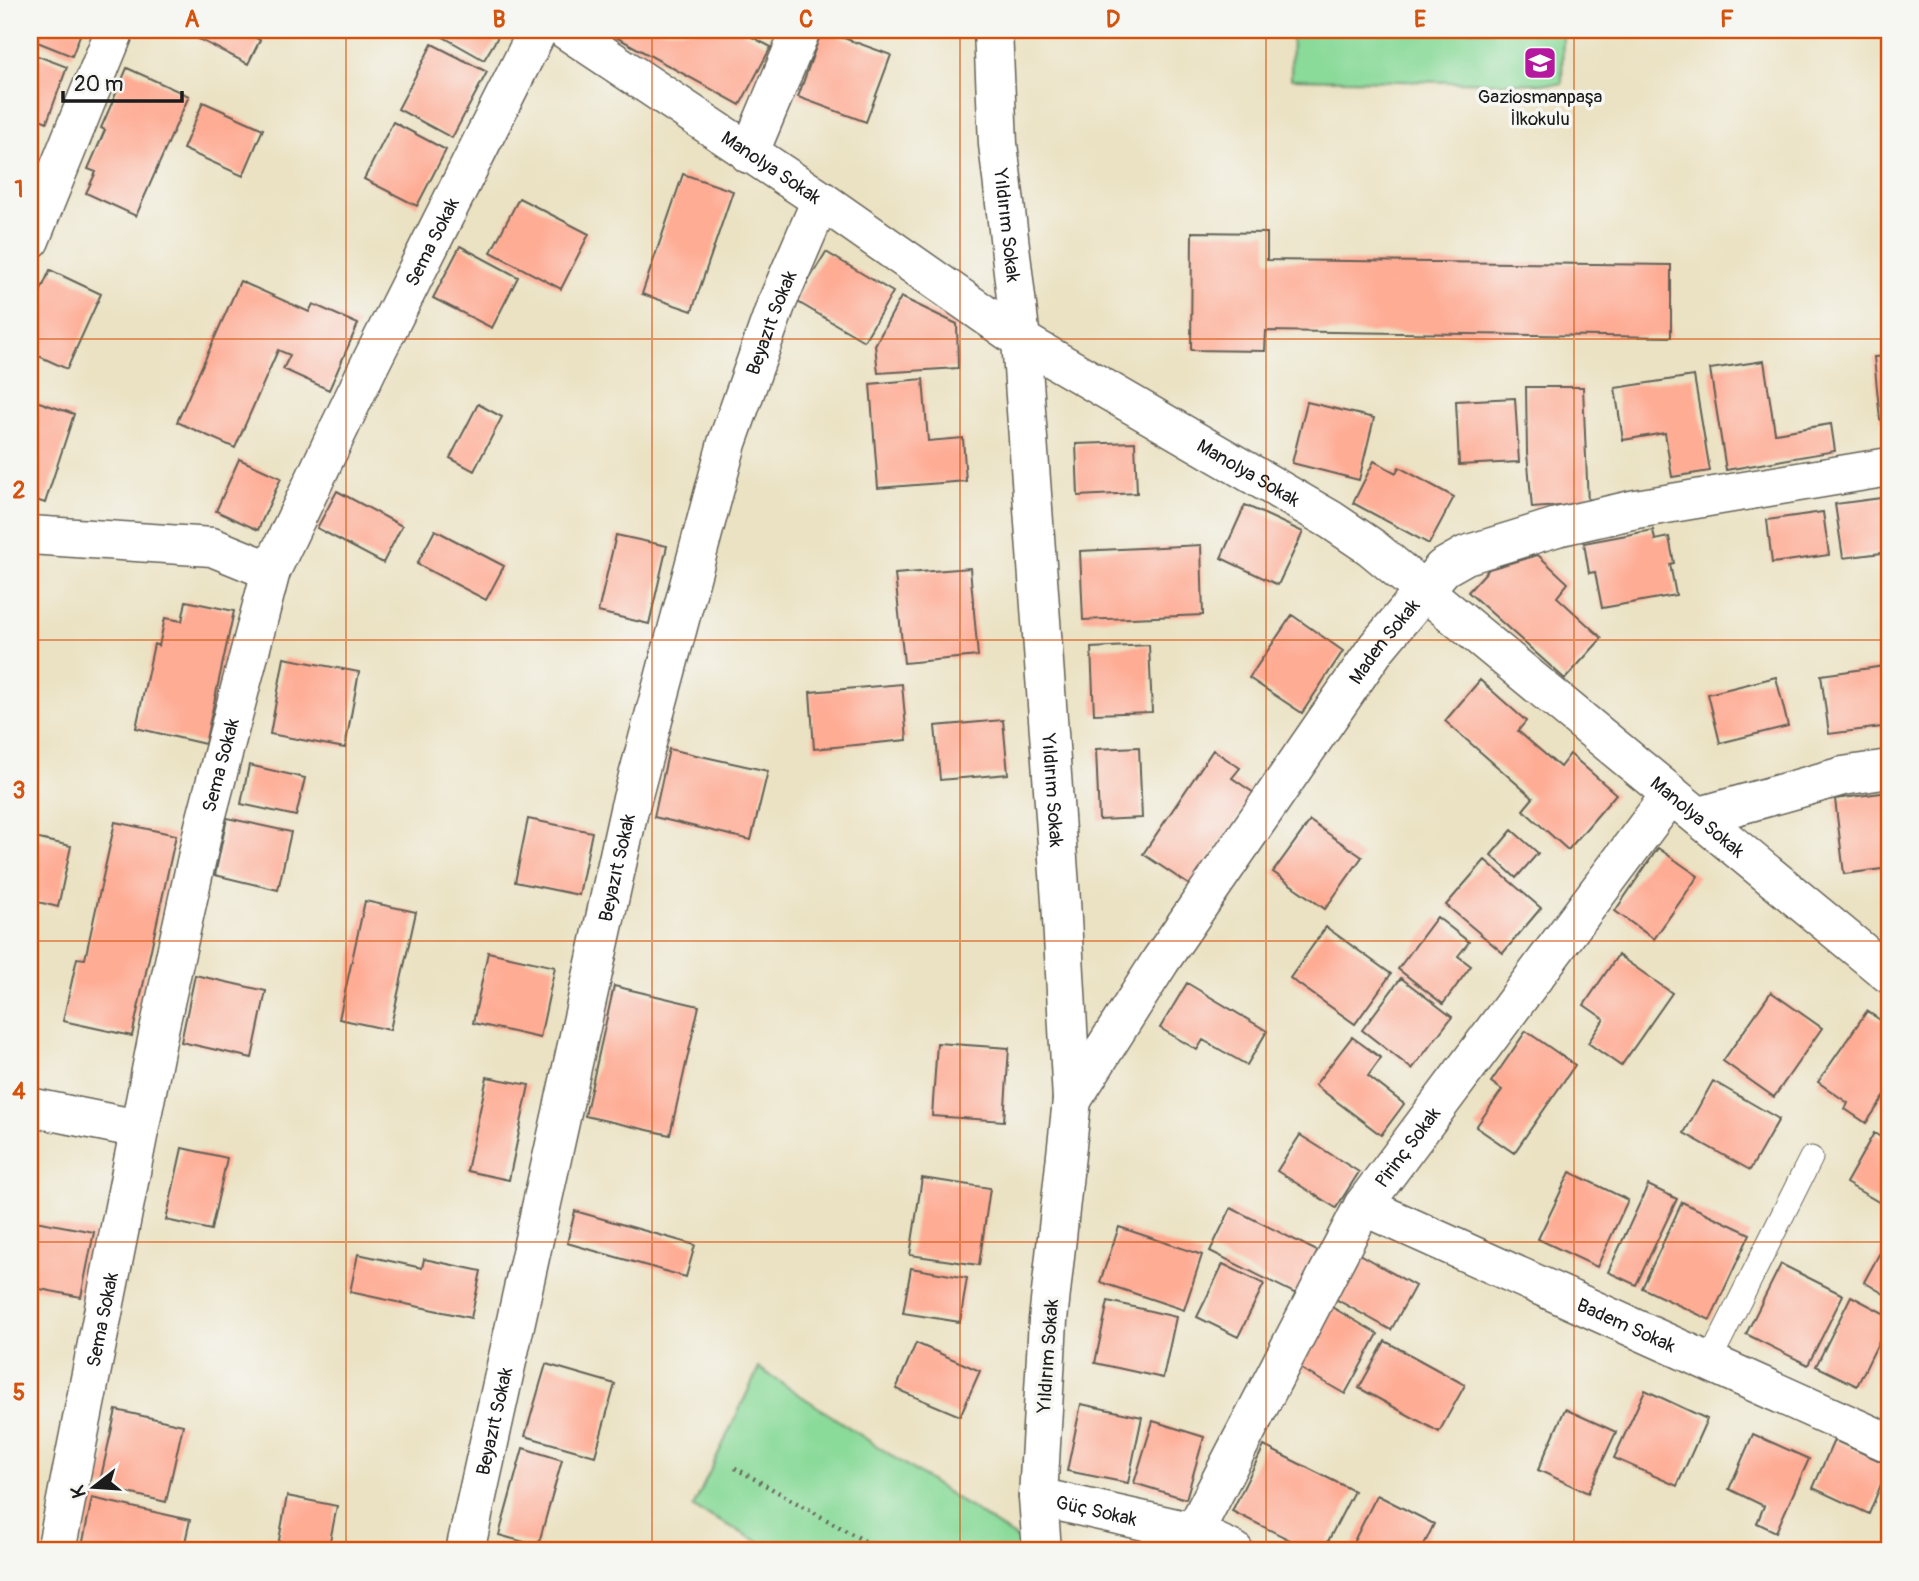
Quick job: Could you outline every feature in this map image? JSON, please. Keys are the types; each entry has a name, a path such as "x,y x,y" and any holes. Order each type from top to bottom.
{"street":[{"path":"30,240 115,30"},
{"name":"Sema Sokak","path":"56,1551 139,1129 204,826 271,571 366,370 538,30"},
{"name":"Manolya Sokak","path":"566,30 821,200 1021,340 1332,520 1371,547 1889,974"},
{"path":"749,154 801,30"},
{"name":"Yıldırım Sokak","path":"993,30 999,144 1021,340 1061,901 1072,1100 1048,1320 1038,1497 1042,1551"},
{"name":"Beyazıt Sokak","path":"464,1551 632,796 727,443 775,305 821,200"},
{"name":"Maden Sokak","path":"1072,1100 1161,960 1377,647 1443,568 1466,555 1557,527 1690,500 1889,467"},
{"path":"30,535 212,547 271,571"},
{"path":"1685,805 1889,769"},
{"name":"Pirinç Sokak","path":"1194,1532 1363,1206 1685,805"},
{"path":"30,1107 139,1129"},
{"name":"Badem Sokak","path":"1363,1206 1889,1443"},
{"name":"Güç Sokak","path":"1038,1497 1194,1532 1234,1551"}],"lane":[{"path":"1709,1362 1811,1158"}],"path":[{"path":"735,1468 882,1551"}],"green space":[{"path":"1292,30 1563,30 1562,84 1291,79"},
{"path":"759,1368 1036,1551 776,1551 693,1507"}],"building":[{"path":"30,30 82,30 72,56 30,39"},
{"path":"181,30 241,30 260,40 248,64"},
{"path":"431,30 502,30 484,60"},
{"path":"739,30 771,47 740,105 607,32"},
{"path":"822,30 891,55 866,122 798,97"},
{"path":"432,44 487,72 452,138 398,109"},
{"path":"30,53 67,67 47,122 30,115"},
{"path":"127,68 189,96 136,216 86,193 96,172 88,169 105,130 101,128"},
{"path":"203,102 263,129 243,176 183,149"},
{"path":"393,122 446,150 417,206 364,179"},
{"path":"30,134 39,137 30,160"},
{"path":"683,174 733,191 692,311 642,294"},
{"path":"519,198 589,234 561,289 491,252"},
{"path":"1192,232 1267,233 1267,260 1671,265 1671,337 1266,331 1265,351 1191,350"},
{"path":"460,246 518,277 492,328 433,298"},
{"path":"826,252 893,292 864,341 796,301"},
{"path":"50,270 101,294 67,369 30,352 30,315"},
{"path":"240,281 309,312 313,304 358,324 329,390 283,369 290,355 278,350 235,448 177,422"},
{"path":"901,297 957,324 958,368 878,373 875,345"},
{"path":"1889,356 1889,419 1880,420 1874,357"},
{"path":"1764,361 1775,433 1831,424 1835,451 1726,470 1710,369"},
{"path":"1694,376 1710,471 1672,477 1665,433 1623,440 1615,388"},
{"path":"923,379 928,441 963,438 966,481 878,488 870,384"},
{"path":"1526,387 1583,387 1588,504 1532,508 1527,453"},
{"path":"1515,398 1519,462 1459,465 1456,401"},
{"path":"30,399 74,414 45,503 30,498"},
{"path":"1307,402 1374,418 1359,480 1292,463"},
{"path":"478,404 502,417 474,471 450,458"},
{"path":"1135,442 1137,493 1078,496 1076,444"},
{"path":"239,459 281,478 258,530 216,511"},
{"path":"1374,461 1396,473 1399,467 1454,497 1429,544 1353,503"},
{"path":"337,491 402,526 383,563 317,528"},
{"path":"1889,497 1889,552 1843,558 1835,504"},
{"path":"1245,505 1303,532 1278,585 1221,558"},
{"path":"1823,512 1829,555 1772,563 1767,520"},
{"path":"435,530 504,566 486,600 417,564"},
{"path":"1653,530 1655,540 1669,537 1674,563 1670,564 1676,595 1602,608 1595,572 1589,573 1584,543"},
{"path":"616,535 667,546 649,624 598,612"},
{"path":"1201,545 1203,615 1083,620 1080,551"},
{"path":"1538,555 1568,583 1557,597 1602,638 1565,679 1468,592 1489,569"},
{"path":"30,557 37,558 31,587 30,587"},
{"path":"970,568 978,656 904,663 895,574"},
{"path":"186,601 234,611 205,744 136,728 154,644 159,646 165,618 182,621"},
{"path":"1292,615 1343,651 1302,713 1249,678"},
{"path":"1149,645 1152,712 1094,714 1091,648"},
{"path":"284,658 359,672 345,748 270,734"},
{"path":"1885,666 1889,726 1829,734 1821,675"},
{"path":"1776,677 1788,726 1720,743 1708,694"},
{"path":"1480,680 1526,721 1518,731 1560,767 1570,754 1616,794 1568,850 1523,810 1533,798 1445,721"},
{"path":"902,684 907,740 814,749 810,692"},
{"path":"1003,720 1008,774 940,780 935,726"},
{"path":"1139,747 1142,818 1099,820 1096,749"},
{"path":"669,749 768,771 751,840 654,817"},
{"path":"1213,750 1240,768 1232,778 1254,793 1191,886 1143,854"},
{"path":"249,765 305,778 296,816 241,804"},
{"path":"1889,792 1889,868 1844,874 1835,799"},
{"path":"227,818 291,832 278,890 215,875"},
{"path":"528,819 592,832 579,895 515,882"},
{"path":"1310,821 1362,857 1325,909 1273,872"},
{"path":"115,822 176,835 132,1036 63,1021 77,958 85,959"},
{"path":"1512,830 1538,853 1516,878 1491,855"},
{"path":"30,837 71,846 58,907 30,900"},
{"path":"1658,848 1698,876 1654,939 1615,911"},
{"path":"1485,860 1541,908 1503,953 1446,905"},
{"path":"365,901 416,912 390,1030 339,1019"},
{"path":"1437,917 1469,942 1458,956 1471,966 1443,1004 1398,969"},
{"path":"1326,927 1391,974 1355,1024 1290,978"},
{"path":"488,952 555,967 540,1038 473,1023"},
{"path":"1618,955 1672,993 1621,1066 1588,1043 1604,1019 1584,1005"},
{"path":"195,975 266,991 252,1058 181,1042"},
{"path":"1401,978 1452,1017 1412,1069 1362,1030"},
{"path":"1187,983 1267,1031 1247,1065 1203,1040 1197,1050 1160,1028"},
{"path":"614,986 699,1006 670,1135 585,1116"},
{"path":"1771,992 1822,1028 1774,1097 1723,1061"},
{"path":"1867,1011 1889,1026 1889,1090 1866,1123 1845,1109 1848,1103 1818,1082"},
{"path":"1526,1031 1575,1065 1514,1153 1476,1127 1502,1090 1491,1082"},
{"path":"1352,1037 1381,1058 1368,1076 1404,1104 1381,1135 1315,1085"},
{"path":"937,1043 1009,1048 1004,1121 932,1116"},
{"path":"487,1077 529,1085 509,1180 467,1171"},
{"path":"1713,1081 1779,1119 1750,1170 1684,1133"},
{"path":"1874,1133 1889,1142 1889,1208 1846,1183"},
{"path":"1300,1135 1359,1172 1336,1208 1277,1171"},
{"path":"182,1148 227,1158 211,1230 166,1220"},
{"path":"1570,1172 1628,1200 1597,1267 1538,1239"},
{"path":"922,1178 990,1188 979,1265 910,1255"},
{"path":"1648,1185 1677,1199 1636,1285 1608,1272"},
{"path":"1682,1202 1750,1234 1710,1320 1642,1288"},
{"path":"1231,1208 1319,1252 1298,1295 1210,1251"},
{"path":"575,1211 695,1245 686,1277 567,1243"},
{"path":"30,1220 94,1232 81,1297 30,1287"},
{"path":"1119,1227 1202,1255 1184,1310 1100,1282"},
{"path":"1889,1236 1889,1297 1864,1282"},
{"path":"358,1254 422,1268 424,1259 481,1271 471,1318 350,1292"},
{"path":"1359,1254 1415,1286 1391,1330 1334,1298"},
{"path":"1223,1264 1264,1284 1238,1337 1197,1317"},
{"path":"1781,1264 1843,1295 1808,1365 1746,1334"},
{"path":"911,1268 967,1278 960,1322 903,1313"},
{"path":"1851,1296 1889,1316 1857,1386 1816,1366"},
{"path":"1108,1301 1176,1317 1163,1378 1095,1363"},
{"path":"1330,1306 1378,1334 1345,1394 1296,1366"},
{"path":"1385,1341 1465,1385 1439,1432 1359,1388"},
{"path":"916,1343 980,1371 960,1416 896,1389"},
{"path":"546,1364 615,1384 595,1456 525,1436"},
{"path":"1645,1390 1707,1419 1677,1486 1614,1458"},
{"path":"1081,1404 1142,1417 1128,1483 1067,1471"},
{"path":"1565,1409 1616,1432 1588,1493 1538,1470"},
{"path":"116,1410 183,1425 166,1502 99,1486"},
{"path":"1153,1421 1204,1437 1186,1499 1134,1483"},
{"path":"1753,1434 1809,1459 1776,1532 1757,1523 1764,1506 1729,1489"},
{"path":"1834,1440 1889,1465 1869,1514 1813,1488"},
{"path":"1264,1446 1354,1491 1323,1551 1312,1551 1232,1511"},
{"path":"523,1448 562,1460 538,1546 499,1535"},
{"path":"30,1485 35,1486 31,1507 30,1507"},
{"path":"1377,1495 1434,1524 1421,1551 1349,1551"},
{"path":"287,1496 337,1506 328,1551 277,1551"},
{"path":"92,1498 190,1520 183,1551 81,1551"}],"place":[{"name":"Gaziosmanpaşa İlkokulu","path":"1540,63"}]}
